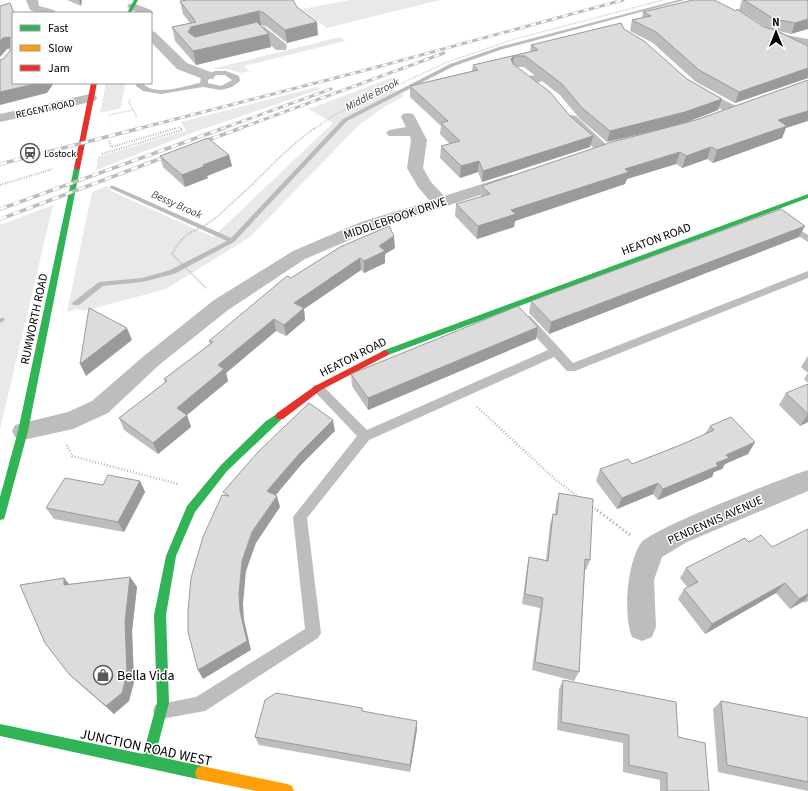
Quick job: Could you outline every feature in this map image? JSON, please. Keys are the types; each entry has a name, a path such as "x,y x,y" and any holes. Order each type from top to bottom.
{"street":[{"path":"32,0 34,8 47,12"},
{"path":"133,6 145,12"},
{"path":"233,36 259,28 281,46"},
{"path":"761,32 774,37 808,43"},
{"path":"152,36 182,66 206,80"},
{"path":"169,52 182,49"},
{"path":"518,71 539,82"},
{"path":"684,80 700,92 741,107 713,118"},
{"name":"RUMWORTH ROAD","path":"0,516 23,430 94,84"},
{"name":"REGENT ROAD","path":"0,118 90,98"},
{"path":"564,111 574,123 604,150"},
{"path":"408,117 420,140 415,168 424,184 440,202"},
{"path":"394,133 415,131"},
{"name":"MIDDLEBROOK DRIVE","path":"23,430 73,420 100,407 152,360 221,305 299,255 368,226 522,176"},
{"name":"HEATON ROAD","path":"147,762 163,703 160,615 171,556 191,509 224,468 269,424 318,388 389,351 808,196"},
{"name":"PENDENNIS AVENUE","path":"651,550 678,534 808,480"},
{"path":"642,627 641,580 651,550"},
{"name":"JUNCTION ROAD WEST","path":"0,730 287,791"}],"lane":[{"path":"140,84 143,90 158,92 206,80"},
{"path":"768,210 808,239"},
{"path":"513,305 571,368 808,274"},
{"path":"161,711 198,705 313,633 300,517 365,436 556,351"},
{"path":"318,388 365,436"}],"path":[{"path":"78,161 182,130 180,126 111,147 110,141"},
{"path":"0,185 42,172"},
{"path":"172,254 197,280"},
{"path":"462,393 558,481 582,500"},
{"path":"56,423 72,456 206,491"},
{"path":"589,504 651,550"}],"shaded area":[{"path":"350,0 440,0 327,28 302,9"},
{"path":"340,37 345,41 244,66 249,71 240,73 228,69 212,69"},
{"path":"391,78 396,81 387,84 404,96 381,109 359,125 250,237 166,289 84,311 77,309 67,312 92,192 107,186 111,191 213,237 333,123 309,109"},
{"path":"106,84 125,84 121,108 100,113"},
{"path":"317,87 321,89 197,131 96,170 98,157 186,131 181,122"},
{"path":"53,205 0,429 0,225"}],"building":[{"path":"293,0 297,7 317,22 285,30 264,13 259,11 191,27 188,32 195,37 257,22 269,34 193,51 172,27 196,22 180,1"},
{"path":"693,0 714,0 736,11 737,9 764,27 775,30 808,46 808,68 739,92 699,70 656,32 632,20 651,16 643,12"},
{"path":"744,0 808,0 808,19 795,23 774,19"},
{"path":"10,3 14,12 12,12 12,84 35,84 0,92 0,60 3,59 10,51 10,37 3,38 0,41 0,6"},
{"path":"621,23 624,29 644,41 687,79 722,99 685,112 610,131 582,108 562,84 525,56 514,56 511,59 513,64 550,92 570,116 593,136 483,171 479,161 461,166 441,146 460,141 441,123 448,121 410,86 478,70 473,65 538,50 531,45"},
{"path":"808,80 808,111 778,120 787,126 717,150 711,147 686,156 680,152 625,169 629,172 511,210 516,214 478,226 456,204 490,194 482,186 612,142 696,120"},
{"path":"208,138 229,155 182,175 160,156"},
{"path":"781,209 805,226 551,322 531,301"},
{"path":"389,226 394,236 379,246 385,251 364,261 360,258 294,303 304,308 284,325 274,319 218,365 224,369 177,408 187,415 153,443 119,418 167,381 164,379 213,342 209,341 287,276 291,278 340,247"},
{"path":"518,306 538,327 368,398 351,374"},
{"path":"89,308 127,328 80,364"},
{"path":"808,384 808,414 786,393"},
{"path":"309,403 333,420 299,454 267,491 277,496 252,532 242,561 239,594 240,611 247,641 198,670 188,632 188,611 191,578 203,537 222,495 229,496 223,492 258,452"},
{"path":"731,417 755,442 726,455 729,458 716,463 718,466 663,489 658,483 622,498 600,469 628,459 632,464 683,444 714,430 710,426"},
{"path":"108,475 140,481 118,522 46,508 65,478 103,485"},
{"path":"559,493 593,499 590,560 585,559 579,672 535,662 543,598 525,594 529,557 548,561 553,514 557,515"},
{"path":"808,529 808,594 799,599 785,583 712,624 684,589 698,582 686,568 745,538 749,542 761,535 772,547"},
{"path":"130,577 125,622 127,674 122,693 106,706 69,674 45,643 20,585 64,578 64,585"},
{"path":"563,680 676,702 678,737 705,743 709,791 667,791 667,773 629,765 629,735 561,722"},
{"path":"276,693 362,708 362,711 417,721 410,765 255,737 265,700"},
{"path":"721,701 808,718 808,782 727,765"}],"waterway":[{"name":"Middle Brook","path":"232,241 345,120 452,65 501,48 683,0"},
{"name":"Bessy Brook","path":"112,187 232,241"},
{"name":"Middle Brook","path":"76,303 101,284 142,280 172,272 232,241"}],"railway":[{"path":"137,129 366,70 623,0"},
{"path":"238,129 444,53"},
{"path":"221,129 331,89"},
{"path":"0,164 141,128"},
{"path":"0,209 224,128"},
{"path":"200,143 241,128"},
{"path":"0,219 170,155"}],"traffic: fast":[{"path":"130,12 136,0"},
{"path":"0,516 23,431 77,168"},
{"path":"385,353 808,196"},
{"path":"147,762 163,703 160,615 171,556 191,509 224,468 269,424 280,416"},
{"path":"0,730 202,773"}],"traffic: slow":[{"path":"202,773 287,791"}],"traffic: jam":[{"path":"77,168 94,84"},
{"path":"280,416 318,388 385,353"}],"place":[{"name":"Lostock","path":"30,153"},
{"name":"Bella Vida","path":"103,675"}]}
